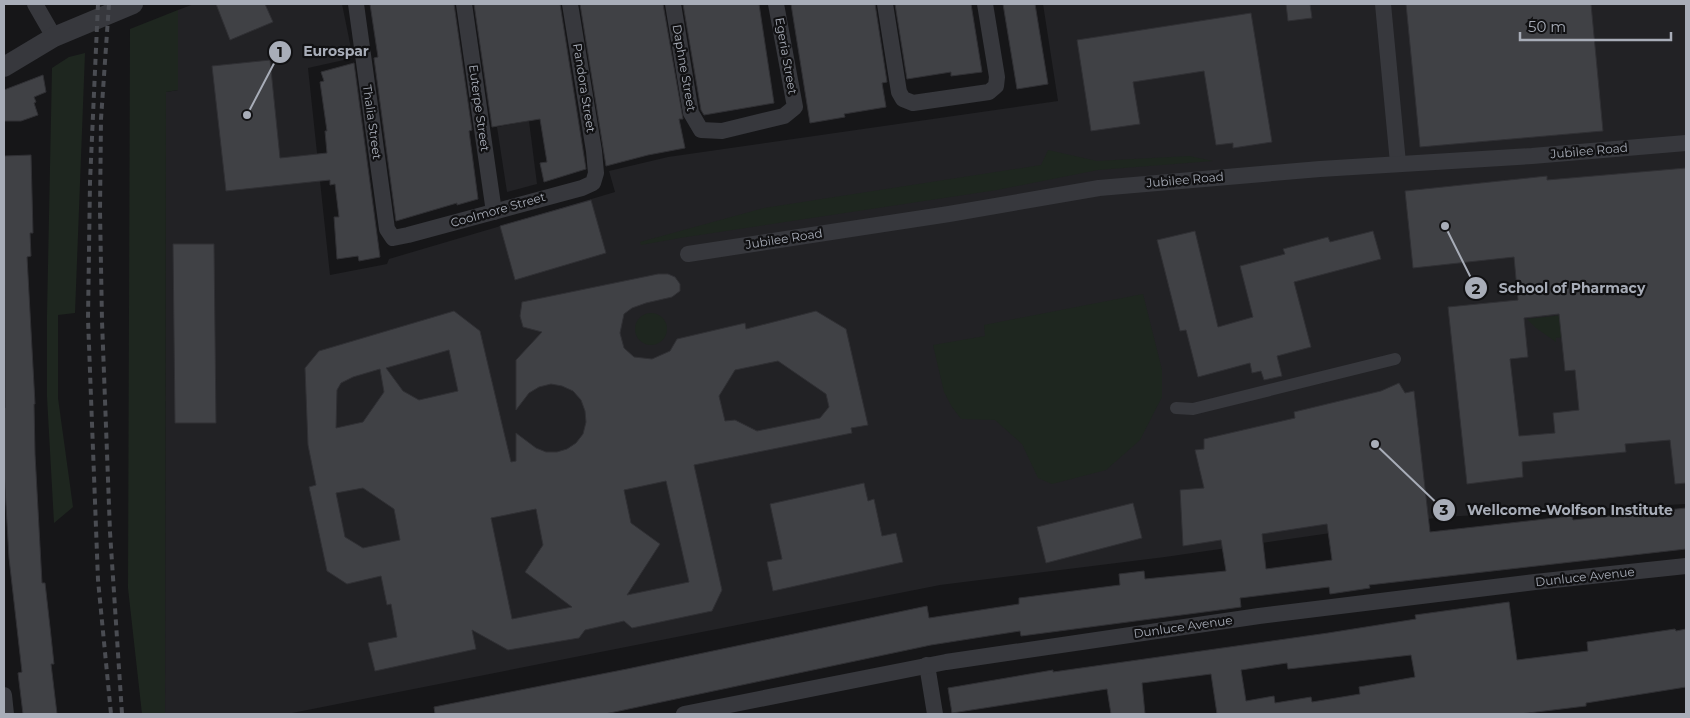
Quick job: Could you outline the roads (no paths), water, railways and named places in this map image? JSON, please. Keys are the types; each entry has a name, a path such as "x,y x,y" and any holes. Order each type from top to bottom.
{"street":[{"path":"35,4 54,37"},
{"path":"4,67 54,37 134,4"},
{"name":"Thalia Street","path":"356,4 386,229 393,238"},
{"name":"Euterpe Street","path":"464,4 494,212"},
{"name":"Pandora Street","path":"570,4 596,173"},
{"name":"Daphne Street","path":"673,4 691,113 701,130 722,130 784,116 795,108"},
{"name":"Egeria Street","path":"776,4 795,108"},
{"path":"885,4 899,92 903,99 913,103 990,92 996,86 997,76 985,4"},
{"path":"1383,4 1398,163"},
{"name":"Jubilee Road","path":"688,254 949,214 1099,188 1398,163 1532,156 1686,143"},
{"name":"Coolmore Street","path":"393,238 408,236 582,188 593,183 596,173"},
{"path":"1176,408 1193,409 1395,359"},
{"name":"Dunluce Avenue","path":"684,714 927,665 1259,616 1535,582 1686,566"},
{"path":"927,665 935,714"},
{"path":"4,696 6,714"}],"railway":[{"path":"98,4 90,182 88,319 98,580 111,714"},
{"path":"109,4 101,119 102,321 110,532 122,714"}],"place":[{"name":"Eurospar","path":"247,115"},
{"name":"School of Pharmacy","path":"1445,226"},
{"name":"Wellcome-Wolfson Institute","path":"1375,444"}]}
